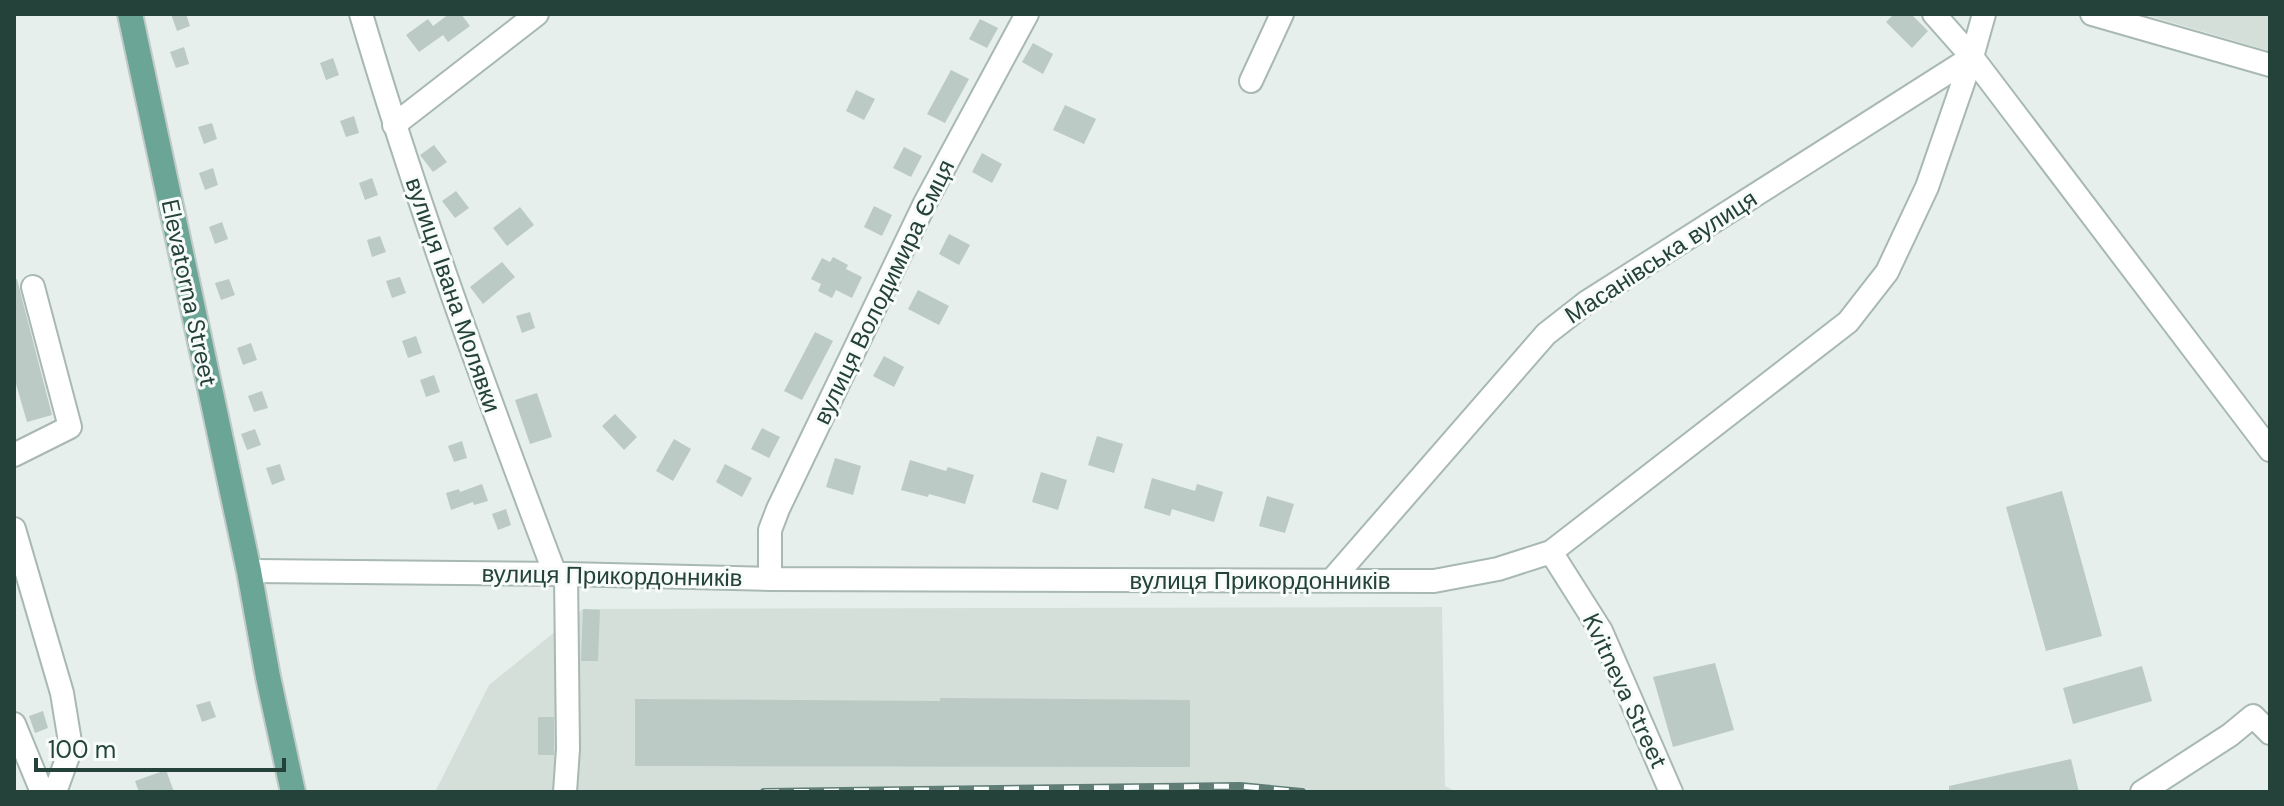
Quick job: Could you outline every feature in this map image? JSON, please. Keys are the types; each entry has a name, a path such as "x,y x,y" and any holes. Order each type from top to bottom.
{"main road":[{"name":"Elevatorna Street","path":"130,14 293,792"}],"street":[{"name":"вулиця Івана Молявки","path":"361,14 394,125 489,398 560,574 568,749 565,792"},
{"path":"394,125 537,14"},
{"name":"вулиця Володимира Ємця","path":"770,579 770,530 778,509 925,203 1027,14"},
{"path":"1251,81 1282,14"},
{"path":"1934,14 1972,57 2270,450"},
{"name":"вулиця Прикордонників","path":"249,571 770,579 1434,581 1498,569 1551,552 1848,322 1887,272 1927,187 1984,14"},
{"path":"2092,14 2270,65"},
{"name":"Масанівська вулиця","path":"1331,581 1546,334 1587,302 1972,57"},
{"path":"14,455 70,427 33,287"},
{"path":"14,529 62,693 71,748 55,792"},
{"name":"Kvitneva Street","path":"1551,552 1601,631 1671,792"},
{"path":"2142,792 2230,735 2253,716 2270,733"},
{"path":"14,724 42,792"}],"shaded area":[{"path":"2143,14 2270,14 2270,51"},
{"path":"1442,607 1445,786 1457,792 435,792 489,685 583,609"}],"building":[{"path":"171,14 186,14 190,26 177,31"},
{"path":"449,14 461,14 470,26 448,42 443,35 419,52 406,35 428,19 433,26"},
{"path":"1894,14 1911,14 1928,31 1912,48 1886,22"},
{"path":"980,19 998,28 987,48 969,39"},
{"path":"1033,43 1053,54 1043,74 1022,62"},
{"path":"184,47 189,64 176,68 170,52"},
{"path":"333,58 339,75 326,80 320,63"},
{"path":"951,70 969,79 945,123 927,114"},
{"path":"856,90 875,99 864,120 846,111"},
{"path":"1065,105 1096,119 1084,144 1053,130"},
{"path":"354,116 359,133 346,137 340,121"},
{"path":"212,123 217,139 204,144 198,127"},
{"path":"434,145 447,162 433,172 420,155"},
{"path":"904,147 922,156 911,177 893,168"},
{"path":"982,153 1002,164 992,183 972,172"},
{"path":"213,168 218,185 205,190 199,173"},
{"path":"372,178 378,195 365,200 359,183"},
{"path":"456,191 469,208 455,218 442,201"},
{"path":"874,206 892,215 882,236 864,227"},
{"path":"520,207 534,225 507,246 493,228"},
{"path":"222,222 228,239 215,244 209,227"},
{"path":"949,234 970,245 959,265 939,254"},
{"path":"380,236 386,252 372,257 367,240"},
{"path":"833,257 848,265 846,269 862,277 852,298 836,290 832,298 818,291 821,284 811,279 822,258 830,262"},
{"path":"502,262 515,277 483,304 470,287"},
{"path":"400,277 406,293 392,298 386,281"},
{"path":"17,279 52,415 27,422 14,377 14,280"},
{"path":"229,279 235,295 221,300 215,283"},
{"path":"918,290 949,306 939,325 908,309"},
{"path":"530,312 535,328 522,333 516,316"},
{"path":"815,332 833,341 802,400 784,391"},
{"path":"416,336 422,353 408,358 402,341"},
{"path":"251,343 257,360 243,365 237,348"},
{"path":"884,356 904,367 894,387 873,376"},
{"path":"434,375 440,392 426,397 420,380"},
{"path":"262,391 268,408 254,412 248,396"},
{"path":"537,393 552,437 530,444 515,400"},
{"path":"615,414 637,437 624,450 602,426"},
{"path":"762,428 780,437 769,458 751,449"},
{"path":"255,429 261,445 247,450 241,434"},
{"path":"1097,436 1123,444 1114,473 1088,465"},
{"path":"674,439 691,449 673,481 656,471"},
{"path":"462,441 467,458 454,462 448,446"},
{"path":"835,458 861,466 853,495 826,487"},
{"path":"910,460 946,471 948,467 974,475 965,504 901,490"},
{"path":"280,464 285,480 272,485 266,468"},
{"path":"725,464 752,478 742,497 716,482"},
{"path":"1041,472 1067,480 1058,510 1032,502"},
{"path":"1152,478 1195,491 1197,484 1223,492 1214,522 1172,509 1170,516 1144,508"},
{"path":"482,484 488,501 474,505 473,502 451,510 446,493 459,489 460,492"},
{"path":"2062,491 2102,636 2046,651 2006,507"},
{"path":"1267,496 1294,504 1285,533 1259,526"},
{"path":"506,509 511,525 498,530 492,514"},
{"path":"583,609 600,610 598,661 581,661"},
{"path":"1715,663 1734,730 1673,747 1653,677"},
{"path":"2142,666 2152,701 2073,724 2063,688"},
{"path":"940,698 1190,700 1190,767 635,766 635,699 940,701"},
{"path":"210,701 216,717 202,722 196,705"},
{"path":"43,711 48,728 35,733 29,716"},
{"path":"538,717 554,717 554,755 538,755"},
{"path":"2071,759 2079,792 1949,792 1949,786"},
{"path":"166,770 174,792 139,792 135,781"}],"railway":[{"path":"764,792 1240,786 1302,792"}]}
